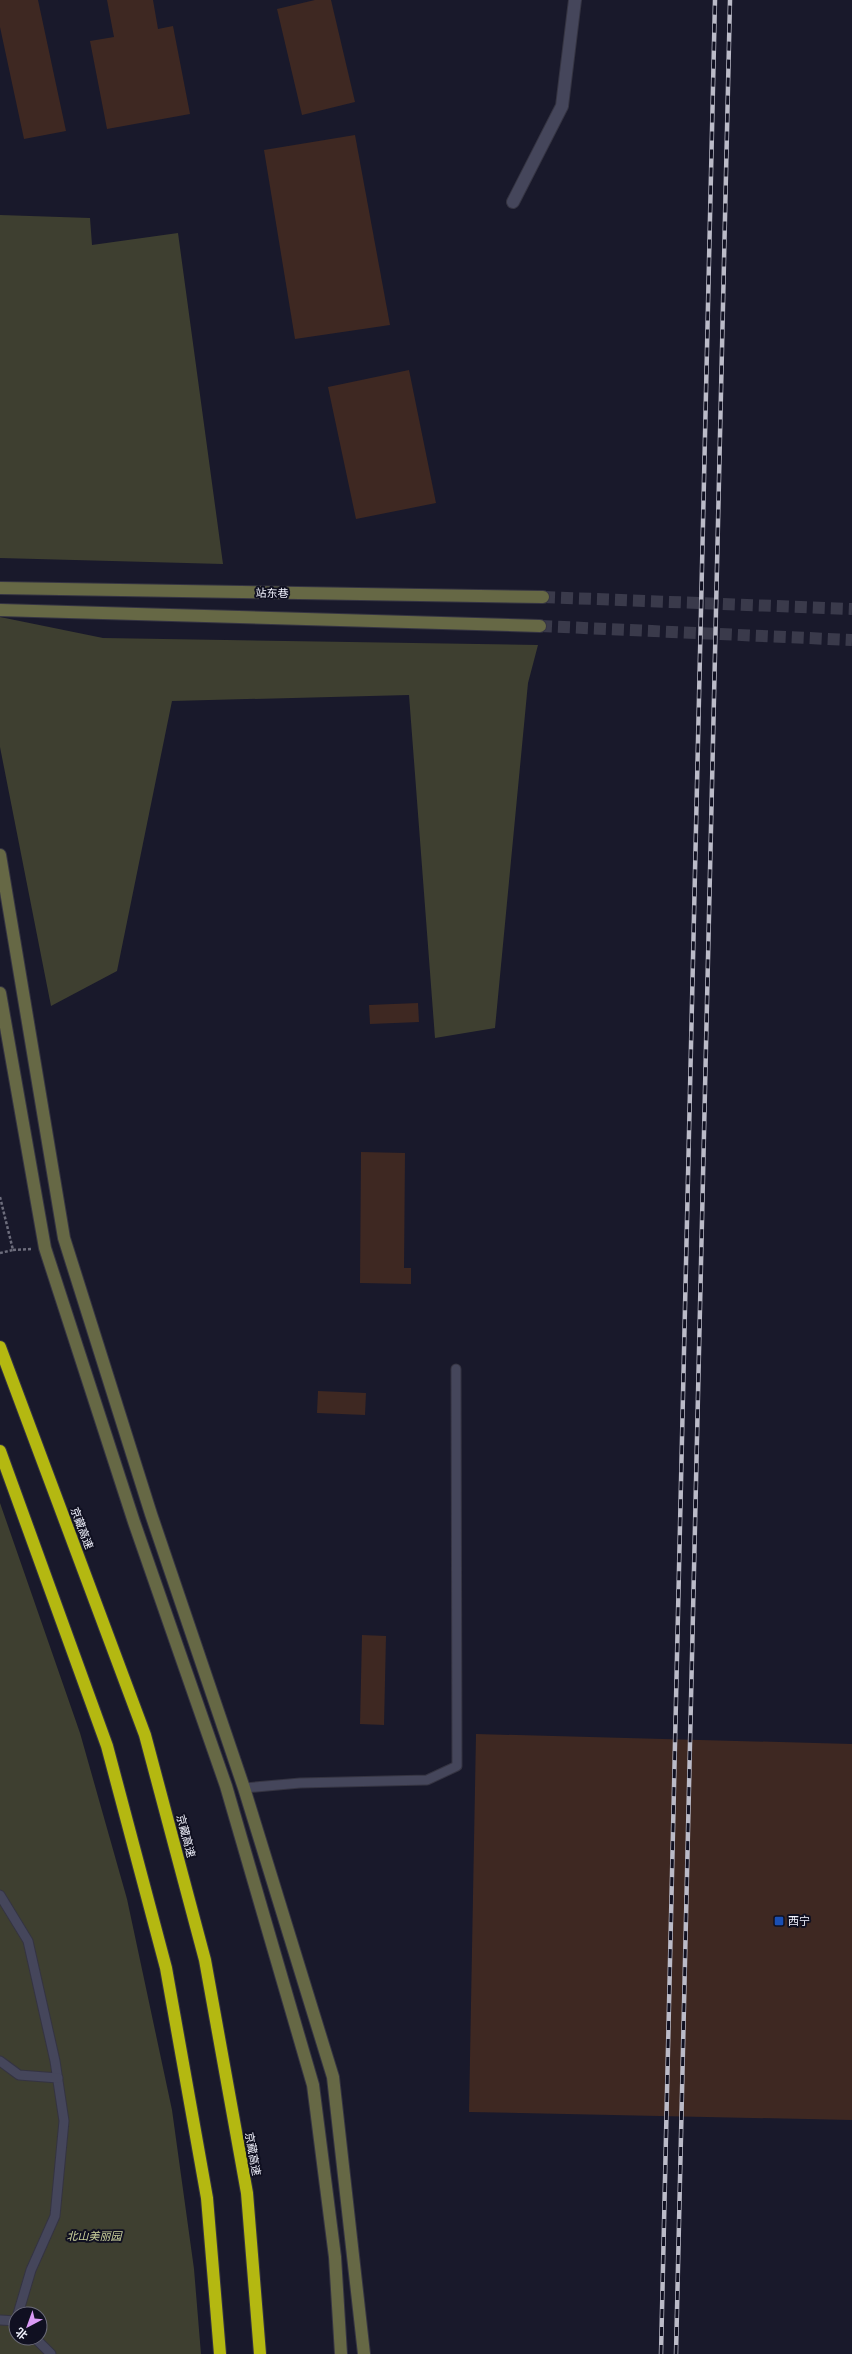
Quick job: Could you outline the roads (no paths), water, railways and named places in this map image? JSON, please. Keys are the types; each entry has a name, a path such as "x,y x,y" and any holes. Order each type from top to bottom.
{"highway":[{"name":"京藏高速","path":"0,1347 145,1735 205,1960 247,2193 260,2354"},
{"path":"0,1451 107,1746 166,1968 207,2198 220,2354"}],"main road":[{"name":"站东巷","path":"0,588 543,597"},
{"path":"0,610 540,626"},
{"path":"0,855 64,1238 151,1514 244,1788 333,2077 364,2354"},
{"path":"0,993 46,1248 134,1522 226,1786 313,2085 336,2257 341,2354"}],"street":[{"path":"513,202 562,106 575,0"}],"lane":[{"path":"244,1788 300,1783 427,1780 458,1766 456,1369"},
{"path":"0,1895 28,1941 58,2078 64,2121 55,2216 32,2270 21,2306"},
{"path":"0,2061 19,2075 58,2078"},
{"path":"43,2346 51,2354"}],"tunnel":[{"path":"543,597 852,609"},
{"path":"540,626 852,640"}],"railway":[{"path":"661,2354 715,0"},
{"path":"676,2354 730,0"}],"place":[{"name":"西宁","path":"779,1921"}],"park label":[{"name":"北山美丽园","path":"94,2236"}]}
